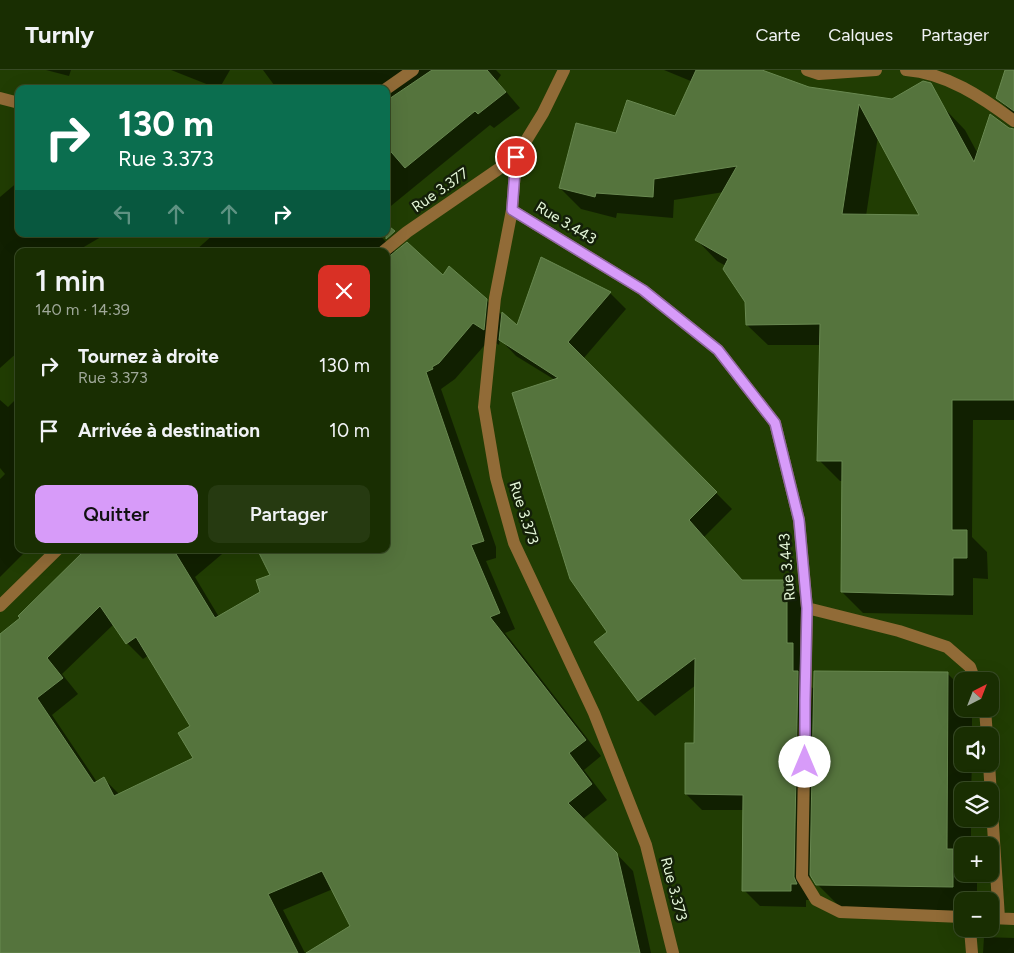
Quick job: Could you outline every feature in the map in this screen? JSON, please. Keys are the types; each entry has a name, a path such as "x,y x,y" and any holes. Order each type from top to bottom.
{"street":[{"path":"390,86 413,70"},
{"name":"Rue 3.373","path":"564,70 543,113 516,157 512,210 495,298 484,407 496,478 514,543 594,713 646,845 673,953"},
{"path":"807,70 819,74 876,70"},
{"path":"906,70 922,71 939,76 989,102 1014,121"},
{"path":"0,98 15,101"},
{"name":"Rue 3.377","path":"388,248 407,232 516,157"},
{"name":"Rue 3.443","path":"512,210 643,290 718,350 775,423 799,520 807,608 802,877 816,900 840,912 954,917"},
{"path":"0,606 54,553"},
{"path":"807,608 899,631 947,647 970,667 972,672"},
{"path":"989,772 994,892"},
{"path":"999,918 1014,919"},
{"path":"971,937 972,953"}],"building":[{"path":"432,70 487,70 506,92 478,114 475,111 405,168 390,151 390,98"},
{"path":"696,70 762,70 809,87 892,99 923,81 931,83 974,162 990,114 1009,128 1014,129 1014,400 952,400 952,530 967,530 967,558 953,558 953,595 841,592 842,461 817,461 820,324 746,325 745,302 723,269 728,259 695,240 737,166 654,179 653,197 596,193 595,197 559,188 576,123 616,133 627,100 675,116","holes":["859,104 919,215 842,214"]},
{"path":"1005,70 1014,70 1014,111 996,98"},
{"path":"390,227 395,231 390,235"},
{"path":"407,242 443,275 449,266 487,299 484,330 473,323 439,363 432,367 433,369 426,372 484,541 471,545 500,613 490,617 586,740 569,753 592,784 568,803 617,853 640,953 306,953 350,926 322,871 268,894 298,953 0,953 0,634 20,618 18,616 82,553 175,553 215,618 260,592 256,580 270,575 259,553 390,553 390,256","holes":["100,606 126,644 136,637 190,726 178,733 193,758 114,796 104,777 94,783 37,698 63,678 47,658"]},
{"path":"541,257 611,292 568,342 717,492 689,520 742,580 787,580 787,643 793,643 793,671 798,671 794,877 797,884 791,884 791,891 742,891 743,795 685,794 685,743 694,743 695,658 638,701 594,642 607,632 570,579 512,393 558,378 499,340 502,312 517,325"},
{"path":"814,671 948,672 947,849 953,849 953,887 816,885 810,875"}],"route":[{"path":"516,157 512,210 643,290 718,350 775,423 799,520 807,608 805,762"}]}
